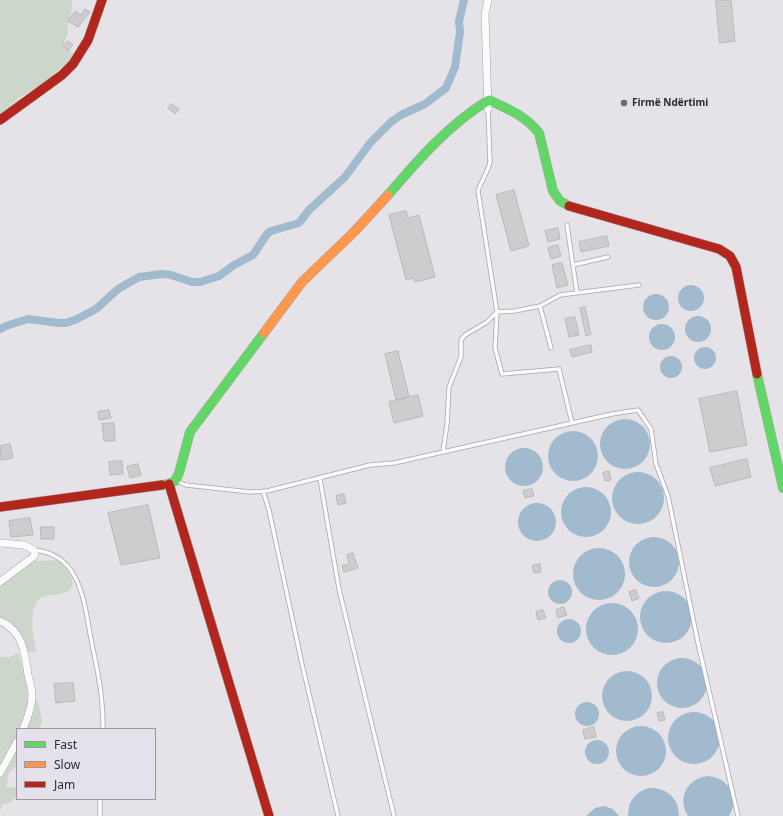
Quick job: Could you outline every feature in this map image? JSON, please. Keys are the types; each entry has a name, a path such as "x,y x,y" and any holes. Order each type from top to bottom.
{"street":[{"path":"0,120 6,117 69,68 83,50 88,40 102,0"},
{"path":"488,0 485,14 488,105"},
{"path":"0,507 172,482 180,472 183,455 190,432 302,282 354,232 424,154 471,111 488,105 522,116 535,126 539,133 553,191 560,201 566,205 719,249 730,256 736,267 754,359 783,488"},
{"path":"172,482 268,816"},
{"path":"0,543 24,545 34,550 35,554 0,582"},
{"path":"0,621 16,632 23,647 32,696 29,715 23,728"},
{"path":"0,773 16,744"}],"lane":[{"path":"488,105 490,162 478,191 497,312 495,348 502,374 559,369 572,423"},
{"path":"567,225 577,293"},
{"path":"573,265 608,257"},
{"path":"443,452 447,424 449,387 461,357 461,340 464,335 486,322 497,312 515,311 540,306 560,295 639,285"},
{"path":"540,306 550,348"},
{"path":"172,482 250,492 263,491 370,465 394,463 612,414 638,410 651,429 656,464 668,496 696,636 738,816"},
{"path":"320,478 339,589 394,816"},
{"path":"263,491 269,510 302,664 338,816"},
{"path":"34,550 51,552 58,557 67,565 78,583 84,599 95,657 102,704 103,728"},
{"path":"100,800 100,816"}],"shaded area":[{"path":"0,0 72,0 72,10 67,27 68,33 64,43 74,56 67,65 57,71 50,79 20,97 0,114"},
{"path":"57,560 65,567 71,576 73,581 72,586 70,590 64,593 45,596 38,600 34,608 32,620 36,652 23,651 9,623 0,617 0,586 35,561"},
{"path":"18,653 27,682 28,702 38,701 42,722 39,728 16,728 16,766 10,771 6,787 16,788 16,798 7,804 2,804 0,811 0,657 10,657"}],"water":[{"path":"691,285 700,289 704,298 700,307 691,311 682,307 678,298 682,289"},
{"path":"656,294 665,298 669,307 665,316 656,320 647,316 643,307 647,298"},
{"path":"698,316 707,320 711,329 707,338 698,342 689,338 685,329 689,320"},
{"path":"662,324 671,328 675,337 671,346 662,350 653,346 649,337 653,328"},
{"path":"705,347 713,350 716,358 713,366 705,369 697,366 694,358 697,350"},
{"path":"671,356 679,359 682,367 679,375 671,378 663,375 660,367 663,359"},
{"path":"630,419 635,420 643,426 649,434 649,454 643,462 635,468 620,469 615,468 607,462 601,454 600,439 601,434 607,426 615,420"},
{"path":"578,431 583,432 591,438 597,446 597,466 591,474 583,480 568,481 563,480 555,474 549,466 548,451 549,446 555,438 563,432"},
{"path":"520,448 528,448 538,453 542,460 542,474 538,481 528,486 520,486 510,481 508,478 505,471 505,463 510,453 513,451"},
{"path":"638,472 648,474 656,480 662,488 664,498 662,508 656,516 648,522 638,524 628,522 620,516 614,508 612,498 614,488 620,480 628,474"},
{"path":"591,487 596,488 604,494 610,502 610,522 604,530 596,536 581,537 576,536 568,530 562,522 561,507 562,502 568,494 576,488"},
{"path":"533,503 541,503 551,508 555,515 555,529 551,536 541,541 533,541 523,536 521,533 518,526 518,518 523,508 526,506"},
{"path":"659,537 664,538 672,544 678,552 678,572 672,580 664,586 649,587 644,586 636,580 630,572 629,557 630,552 636,544 644,538"},
{"path":"599,548 613,552 621,560 625,574 621,588 613,596 599,600 585,596 577,588 573,574 577,560 585,552"},
{"path":"560,580 569,583 572,592 569,601 560,604 551,601 548,592 551,583"},
{"path":"666,591 676,593 684,599 690,607 692,617 690,627 684,635 676,641 666,643 656,641 648,635 642,627 640,617 642,607 648,599 656,593"},
{"path":"607,603 617,603 627,607 634,614 638,624 638,634 634,644 627,651 617,655 607,655 597,651 590,644 586,634 586,624 590,614 597,607"},
{"path":"569,619 578,622 581,631 578,640 569,643 560,640 557,631 560,622"},
{"path":"677,658 687,658 700,665 707,678 707,688 700,701 687,708 677,708 668,704 661,697 657,688 657,678 661,669 668,662"},
{"path":"622,671 632,671 645,678 652,691 652,701 645,714 632,721 622,721 613,717 606,710 602,701 602,691 606,682 613,675"},
{"path":"587,702 596,705 599,714 596,723 587,726 578,723 575,714 578,705"},
{"path":"694,712 704,714 712,720 718,728 720,738 718,748 712,756 704,762 694,764 684,762 676,756 670,748 668,738 670,728 676,720 684,714"},
{"path":"636,726 646,726 659,733 666,746 666,756 659,769 646,776 636,776 627,772 620,765 616,756 616,746 620,737 627,730"},
{"path":"597,740 606,743 609,752 606,761 597,764 588,761 585,752 588,743"},
{"path":"707,776 721,780 730,789 734,802 729,816 688,816 684,803 686,790 694,781"},
{"path":"649,788 655,788 671,795 677,804 679,816 628,816 629,806 633,798 640,792"},
{"path":"604,806 613,809 619,816 586,816 595,808"}],"building":[{"path":"716,0 731,0 735,41 720,43"},
{"path":"85,9 90,12 78,27 68,21 75,11 81,15"},
{"path":"68,41 73,45 68,51 63,46"},
{"path":"171,104 179,109 175,114 168,108"},
{"path":"514,190 529,246 511,251 496,195"},
{"path":"406,211 408,218 419,215 435,277 415,282 414,278 406,280 389,215"},
{"path":"558,228 560,239 548,242 545,231"},
{"path":"607,236 609,246 581,252 579,242"},
{"path":"558,245 561,256 551,259 548,248"},
{"path":"562,263 568,285 557,288 552,265"},
{"path":"585,307 591,334 586,336 580,308"},
{"path":"575,317 579,335 569,337 565,319"},
{"path":"591,345 592,352 572,357 570,350"},
{"path":"398,351 409,397 396,400 385,354"},
{"path":"737,391 747,445 710,452 699,399"},
{"path":"418,395 423,416 394,423 389,402"},
{"path":"109,410 111,418 99,420 98,412"},
{"path":"114,423 115,441 104,441 102,424"},
{"path":"10,444 13,458 1,460 0,446"},
{"path":"747,459 751,477 715,486 710,468"},
{"path":"122,461 123,474 110,475 109,462"},
{"path":"138,464 141,475 130,478 127,467"},
{"path":"609,471 611,480 605,481 603,473"},
{"path":"532,489 534,496 525,498 523,491"},
{"path":"344,494 346,503 338,505 336,496"},
{"path":"148,505 160,558 121,565 108,513"},
{"path":"30,518 33,535 11,537 9,521"},
{"path":"41,527 54,527 54,539 41,539"},
{"path":"353,553 358,568 344,572 342,566 349,564 347,555"},
{"path":"540,564 541,572 534,573 532,566"},
{"path":"636,590 639,598 632,601 629,592"},
{"path":"564,607 567,615 558,618 556,610"},
{"path":"543,610 546,618 538,620 536,612"},
{"path":"73,683 75,701 56,703 54,684"},
{"path":"663,712 665,720 659,721 657,713"},
{"path":"594,727 596,737 585,739 583,730"}],"waterway":[{"path":"0,329 28,319 59,323 66,323 77,319 96,309 118,289 139,277 162,274 171,275 192,282 200,282 219,276 234,265 253,255 267,234 271,231 299,223 309,210 345,177 370,143 391,122 401,115 425,104 446,88 455,67 460,32 459,21 464,0"}],"traffic: fast":[{"path":"388,195 447,131 489,100 522,117 539,133 553,191 560,201 569,206"},
{"path":"162,485 175,481 179,473 190,432 264,333"},
{"path":"757,374 783,488"}],"traffic: slow":[{"path":"264,333 302,282 354,232 388,195"}],"traffic: jam":[{"path":"0,120 62,75 73,64 88,40 102,0"},
{"path":"569,206 719,249 730,256 736,267 757,374"},
{"path":"169,484 269,816"},
{"path":"0,507 162,485"}],"place":[{"name":"Firmë Ndërtimi","path":"624,103"}]}
